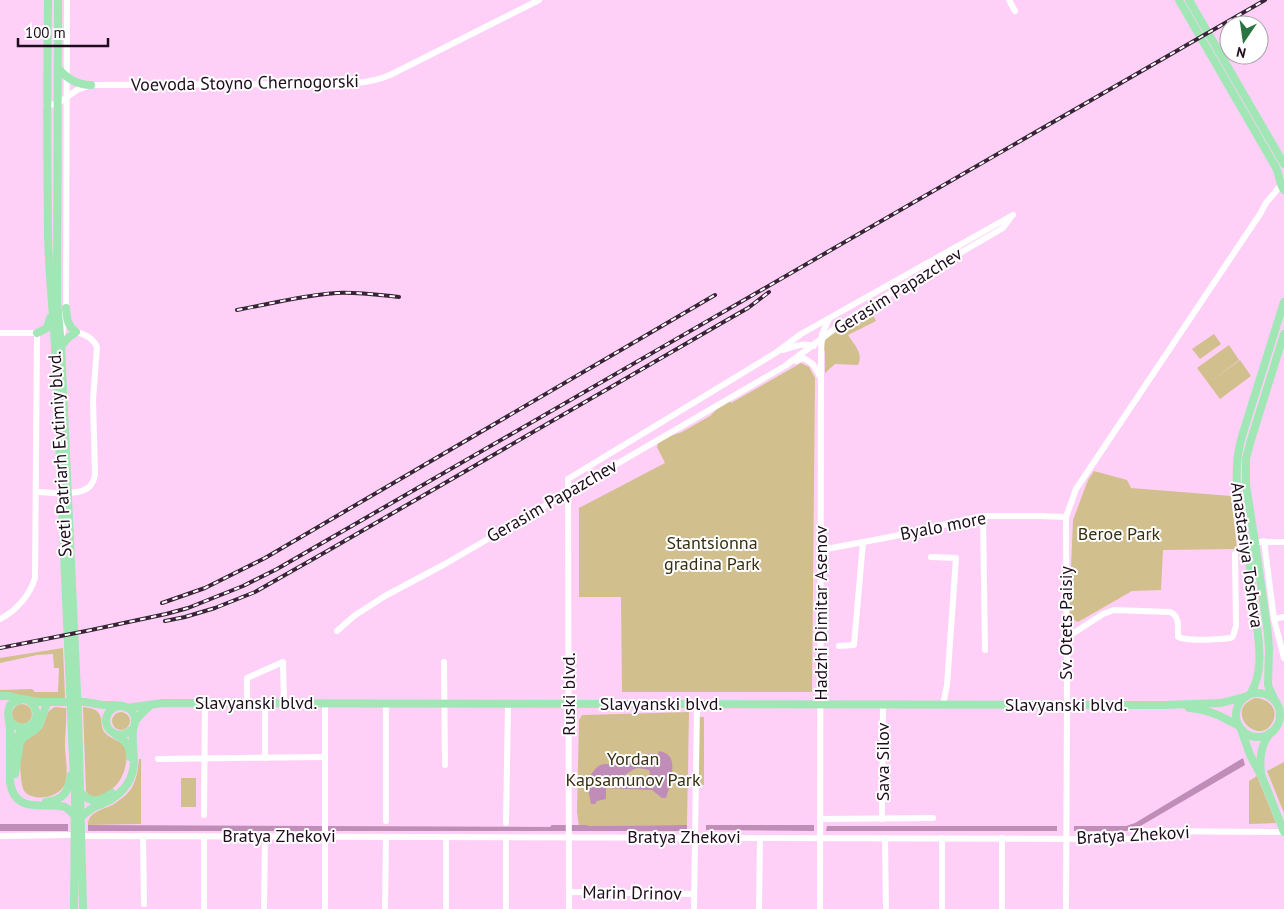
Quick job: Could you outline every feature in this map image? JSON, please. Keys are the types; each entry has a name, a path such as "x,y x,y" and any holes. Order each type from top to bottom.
{"main road":[{"name":"Sveti Patriarh Evtimiy blvd.","path":"48,0 46,105 48,229 52,308 58,346"},
{"name":"Sveti Patriarh Evtimiy blvd.","path":"58,0 58,346 80,793 78,819"},
{"path":"1179,0 1282,181"},
{"path":"1189,0 1284,164"},
{"path":"58,68 67,78 76,83 91,86"},
{"name":"Anastasiya Tosheva","path":"1247,696 1257,683 1260,656 1246,542 1237,492 1237,458 1242,436 1284,302"},
{"path":"37,333 47,328 52,308"},
{"path":"37,333 47,336 58,346 76,332 68,324 66,308"},
{"name":"Anastasiya Tosheva","path":"1276,702 1268,685 1269,646 1246,485 1246,459 1284,334"},
{"path":"1284,708 1263,693 1247,696 1238,704 1236,712 1236,721 1250,755 1263,779 1284,832"},
{"name":"Slavyanski blvd.","path":"0,696 25,700 91,703 125,707 157,703 1165,705 1221,703 1247,696"},
{"path":"74,758 68,790 62,797 48,802 35,802 26,799 16,787 14,776 14,742 19,733 32,724 36,718 36,708 25,700 13,703 9,707 6,713 10,782 15,794 23,802 31,805 68,808 78,819 93,808 114,798 127,784 134,766 133,714 125,707 117,707 113,708 107,716 106,722 111,732 124,740 130,750 129,765 119,787 104,798 96,800 88,799 80,793"},
{"name":"Slavyanski blvd.","path":"36,718 46,706 55,702"},
{"path":"1263,779 1260,752 1264,742 1278,723 1280,716 1276,702"},
{"path":"91,703 101,708 107,716"},
{"path":"116,735 126,734 147,708 157,703"},
{"name":"Slavyanski blvd.","path":"1165,705 1200,709 1222,716 1239,727"},
{"path":"14,776 20,742 39,726 46,706"},
{"path":"6,713 12,724 17,727 28,727"},
{"name":"Sveti Patriarh Evtimiy blvd.","path":"74,909 78,833 74,758 75,714"},
{"path":"1239,727 1246,734 1264,736 1284,725"},
{"name":"Sveti Patriarh Evtimiy blvd.","path":"78,833 83,909"}],"street":[{"path":"58,346 66,308 68,0"},
{"name":"Voevoda Stoyno Chernogorski","path":"58,104 77,90 91,86 353,84 379,80 539,0"},
{"path":"1008,0 1015,12"},
{"path":"46,105 58,104"},
{"name":"Sv. Otets Paisiy","path":"1066,909 1066,517 1076,489 1282,181"},
{"name":"Gerasim Papazchev","path":"337,631 354,616 385,596 445,564 786,366 841,324 1004,228 1013,215 801,334 777,352 568,479"},
{"path":"880,289 886,296"},
{"name":"Hadzhi Dimitar Asenov","path":"820,909 821,353 824,328 829,318"},
{"path":"36,492 75,493 90,488 95,475 93,400 97,347 90,337 76,332"},
{"path":"0,333 37,333 35,578 33,585 23,600 0,619"},
{"path":"777,352 804,344 813,345 821,353"},
{"path":"786,366 803,358 811,362 821,379"},
{"name":"Ruski blvd.","path":"568,479 569,909"},
{"path":"983,516 985,650"},
{"name":"Byalo more","path":"821,550 983,516 1066,517"},
{"path":"821,533 825,540 840,546"},
{"path":"839,646 854,645 864,542"},
{"path":"1246,542 1284,542"},
{"name":"Anastasiya Tosheva","path":"1264,542 1274,619 1281,634 1284,658"},
{"path":"1066,638 1103,614 1114,610 1174,613 1177,617 1178,637 1181,639 1231,638 1236,626 1235,554"},
{"path":"931,557 956,558 948,685 943,704"},
{"path":"1274,619 1284,617"},
{"path":"247,703 247,678 283,662 284,703"},
{"path":"444,662 445,765"},
{"path":"204,815 205,703"},
{"path":"265,703 265,758"},
{"path":"325,703 325,909"},
{"path":"386,704 386,821"},
{"path":"506,823 508,704"},
{"path":"694,909 697,704"},
{"name":"Sava Silov","path":"882,819 883,704"},
{"path":"158,759 325,757"},
{"path":"820,819 933,818"},
{"name":"Bratya Zhekovi","path":"0,836 78,833 143,836 325,834 386,837 1132,839 1145,831 1284,832"},
{"path":"143,836 144,904"},
{"path":"204,836 204,909"},
{"path":"264,909 265,836"},
{"path":"385,909 386,837"},
{"path":"446,837 446,909"},
{"path":"506,837 506,909"},
{"path":"760,838 760,909"},
{"path":"885,838 886,909"},
{"path":"942,838 942,909"},
{"path":"1002,838 1002,909"},
{"name":"Marin Drinov","path":"569,892 694,894"}],"green space":[{"path":"871,311 876,321 848,335 859,353 860,361 858,365 835,364 825,373 825,352 823,347 827,338 834,331 852,321 855,326 864,321 862,316"},
{"path":"1214,334 1221,344 1200,359 1192,349"},
{"path":"1229,345 1239,360 1211,381 1240,360 1251,376 1220,399 1197,368"},
{"name":"Stantsionna gradina Park","path":"801,363 809,367 815,378 812,692 622,692 621,597 579,597 579,508 665,463 657,447 658,443 682,432 710,416 730,401 731,403"},
{"name":"Beroe Park","path":"1094,471 1127,480 1131,488 1231,496 1237,549 1163,550 1161,590 1132,591 1078,622 1069,617 1073,520 1088,480"},
{"path":"63,648 65,698 36,700 7,692 0,692 0,690 32,689 35,692 58,692 59,668 54,668 53,654 37,655 0,663 0,658"},
{"path":"1255,698 1268,702 1274,712 1273,721 1267,729 1260,731 1247,725 1243,718 1242,711 1246,704"},
{"path":"22,704 29,707 32,714 29,721 22,724 15,721 12,714 15,707"},
{"path":"55,707 66,708 66,780 58,793 40,798 29,795 23,788 20,768 21,753 23,743 41,729 47,714"},
{"path":"83,707 97,711 105,733 122,744 126,750 126,765 120,780 108,792 98,797 89,795 86,791"},
{"path":"117,712 125,712 130,717 128,728 117,730 112,725 112,717"},
{"name":"Yordan Kapsamunov Park","path":"689,712 687,825 579,826 577,813 579,720 582,715"},
{"path":"698,717 704,717 704,785 698,785"},
{"path":"139,759 141,759 141,824 88,825 89,820 97,811 114,804 129,791 136,778"},
{"path":"1284,762 1284,813 1267,771"},
{"path":"1257,776 1276,823 1249,824 1249,781"},
{"path":"181,778 196,778 196,807 181,807"}],"shaded area":[{"path":"659,751 665,753 672,761 671,778 666,798 662,798 652,790 606,788 606,799 591,804 587,784 589,777 600,765 637,761 645,755 658,754","holes":["638,768 649,770 649,777 644,778 642,782 624,781 624,775"]},
{"path":"1243,758 1245,765 1137,828 1126,831 1074,831 1074,826 1126,826 1135,823"},
{"path":"0,824 68,824 68,831 0,831"},
{"path":"88,825 560,827 560,831 88,831"},
{"path":"687,825 687,831 579,831 579,826"},
{"path":"706,825 814,825 814,831 706,830"},
{"path":"827,826 1057,826 1057,831 826,831"}],"waterway":[{"path":"553,828 586,828"}],"railway":[{"path":"0,648 188,608 243,586 277,569 1265,0"},
{"path":"165,621 215,608 255,592 748,308 769,292"},
{"path":"237,310 337,293 361,293 399,297"},
{"path":"162,603 205,588 265,558 715,295"}]}
